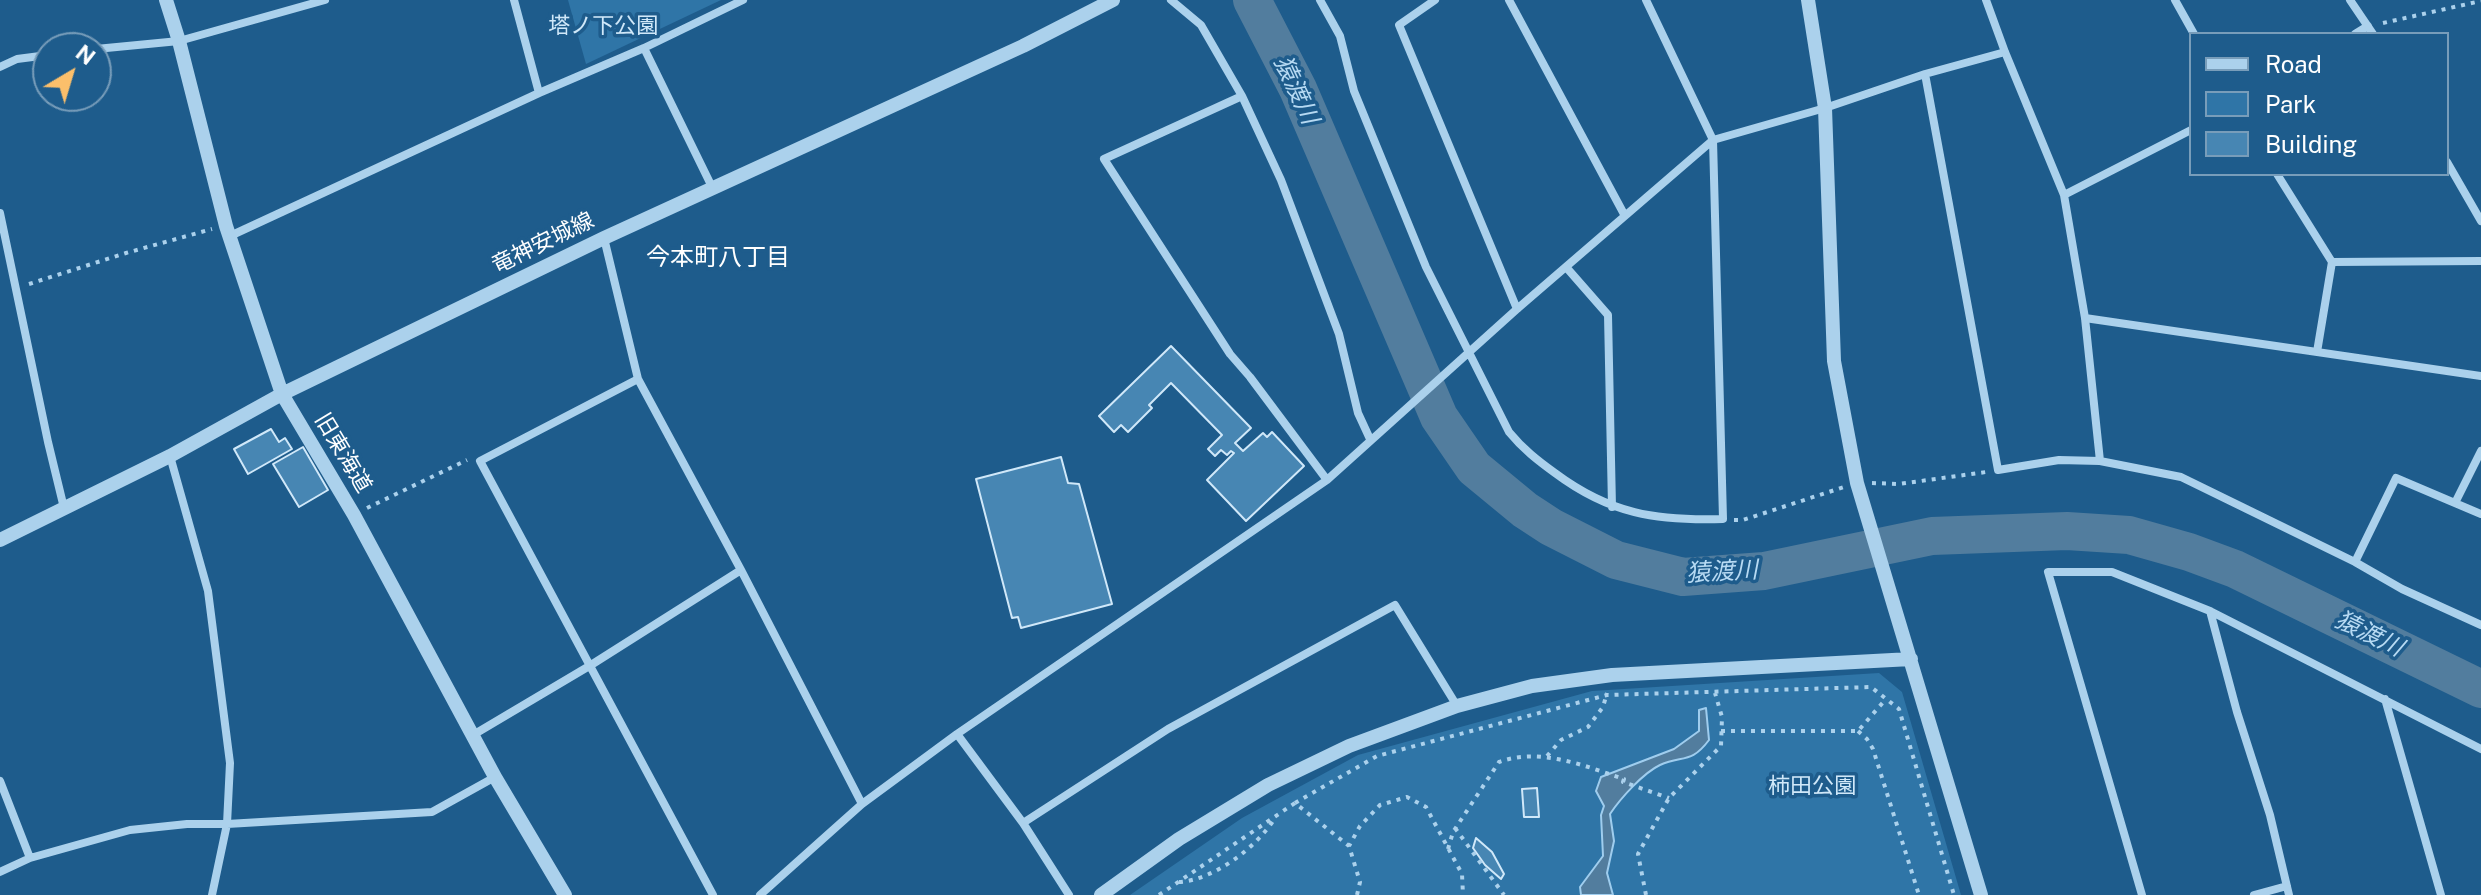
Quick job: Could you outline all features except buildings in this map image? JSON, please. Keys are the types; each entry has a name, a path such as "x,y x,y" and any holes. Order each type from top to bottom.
{"street":[{"name":"旧東海道","path":"166,0 228,231 282,394 354,515 495,777 565,895"},
{"path":"112,47 179,41 325,0"},
{"path":"514,0 539,93"},
{"path":"228,231 644,48 743,0"},
{"name":"竜神安城線","path":"0,540 170,456 282,394 604,238 1023,46 1113,0"},
{"path":"1171,0 1201,25 1242,96 1281,180 1334,320 1358,413 1370,439"},
{"path":"1320,0 1340,36 1354,91 1426,267 1509,432 1525,451 1573,487 1612,507 1647,516 1684,520 1723,519 1713,140 1646,0"},
{"path":"1435,0 1399,25 1517,309"},
{"path":"1509,0 1625,216"},
{"path":"1808,0 1825,108 1834,361 1858,490 1981,895"},
{"path":"1986,0 2064,195 2085,318 2100,461"},
{"path":"2175,0 2193,32"},
{"path":"2350,0 2371,30"},
{"path":"644,48 713,189"},
{"path":"760,895 862,804 957,734 1327,480 1383,427 1713,140 2005,52"},
{"path":"0,67 17,59 32,57"},
{"path":"1925,74 1998,470 2059,460 2100,461 2181,477 2355,562 2402,589 2481,625"},
{"path":"1242,96 1104,159 1230,354 1327,480"},
{"path":"2064,195 2189,131"},
{"path":"2449,165 2481,221"},
{"path":"2278,176 2332,262 2317,352"},
{"path":"0,213 64,508"},
{"path":"604,238 638,379 862,804"},
{"path":"0,261 10,258"},
{"path":"2332,262 2481,261"},
{"path":"1566,267 1608,315 1612,507"},
{"path":"2085,318 2481,376"},
{"path":"638,379 480,461 713,895"},
{"path":"2455,503 2481,451"},
{"path":"170,456 208,591 230,763 227,824 212,895"},
{"path":"2355,562 2396,478 2481,514"},
{"path":"473,735 741,570"},
{"path":"2142,895 2048,572 2112,572 2210,611 2481,749"},
{"path":"1023,823 1168,729 1395,605 1457,706"},
{"path":"2210,611 2237,712 2270,815 2288,890 2254,895"},
{"path":"1101,895 1179,839 1268,785 1349,746 1457,706 1532,686 1612,675 1911,659"},
{"path":"2385,699 2441,895"},
{"path":"957,734 1023,823 1069,895"},
{"path":"0,872 30,858 130,830 187,824 432,812 495,777"},
{"path":"0,781 30,858"}],"path":[{"path":"2371,30 2481,1"},
{"path":"16,288 126,253 228,231"},
{"path":"354,515 469,459 480,461"},
{"path":"1546,757 1561,740 1588,727 1603,707 1612,675"},
{"path":"1159,895 1295,803 1377,756 1607,695 1871,687 1899,709 1954,895"},
{"path":"1646,895 1638,854 1669,798 1721,746 1722,717 1714,692"},
{"path":"1858,731 1886,699"},
{"path":"1721,731 1858,731 1873,749 1919,895"},
{"path":"1448,849 1455,828 1499,762 1510,758 1555,758 1624,779 1623,782 1669,798"},
{"path":"1349,846 1360,826 1380,805 1407,797 1426,807 1462,874 1463,895"},
{"path":"1295,803 1349,846 1360,882 1357,895"},
{"path":"1178,882 1191,881 1228,864 1265,834 1277,816"},
{"path":"1455,828 1504,895"}],"green space":[{"name":"塔ノ下公園","path":"568,0 721,0 586,64"},
{"name":"柿田公園","path":"1879,673 1902,692 1961,895 1130,895 1242,818 1358,755 1592,691"}],"shaded area":[{"path":"1706,708 1709,740 1703,748 1692,756 1653,769 1632,787 1610,814 1614,841 1607,873 1613,895 1581,895 1580,887 1603,856 1601,815 1604,806 1596,791 1601,777 1674,749 1699,731 1699,710"}],"waterway":[{"name":"猿渡川","path":"1252,0 1298,89 1439,417 1474,468 1551,527 1616,560 1683,577 1764,571 1932,536 2067,531 2129,535 2235,569 2481,689"}],"district":[{"name":"今本町八丁目","path":"718,258"}]}
